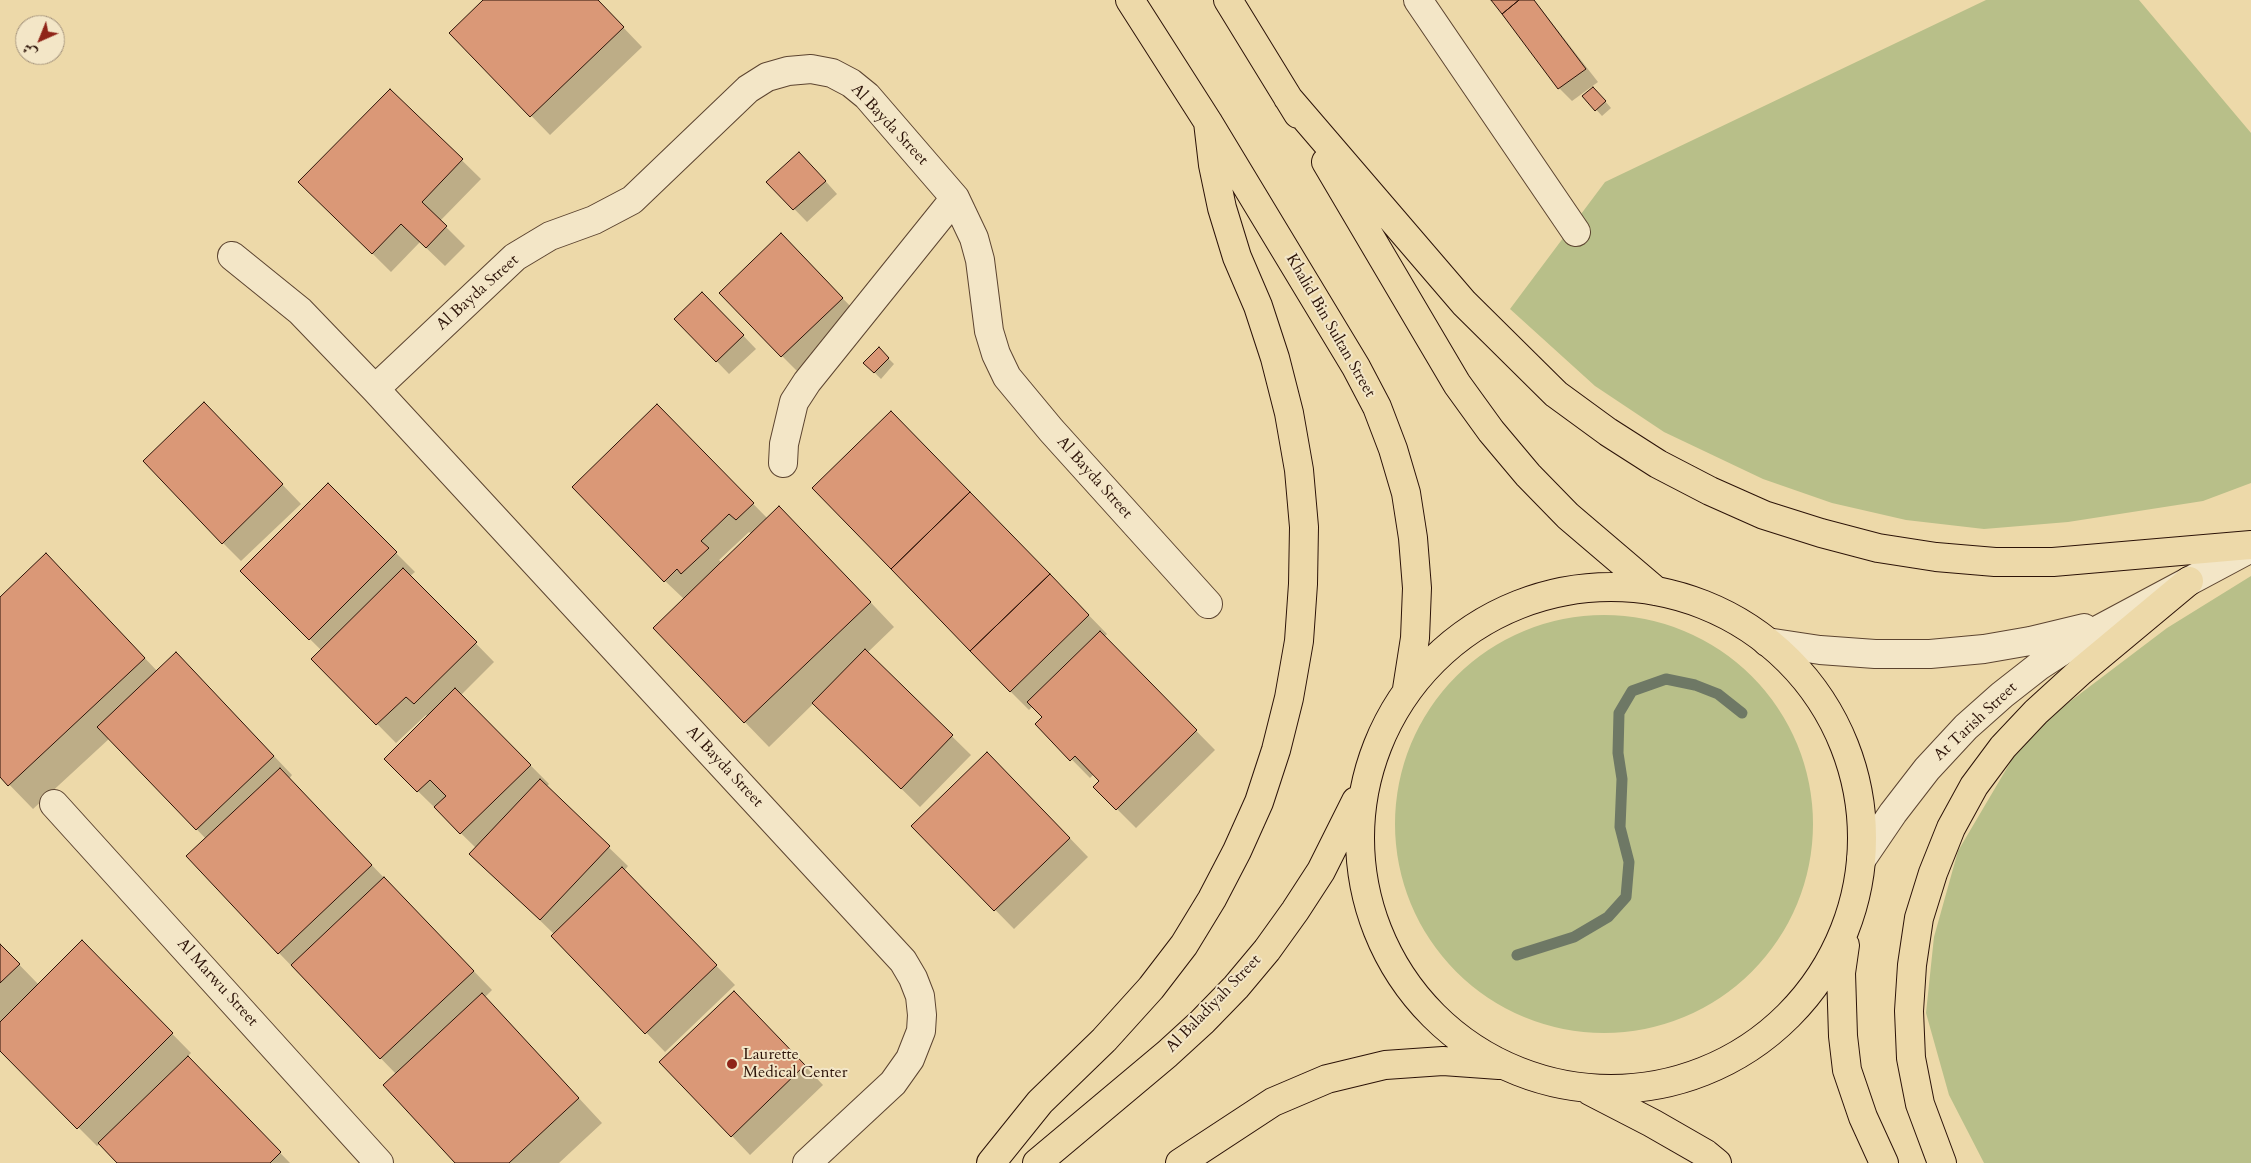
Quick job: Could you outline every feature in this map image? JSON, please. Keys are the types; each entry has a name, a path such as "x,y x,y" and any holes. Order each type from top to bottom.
{"main road":[{"name":"Khalid Bin Sultan Street","path":"1130,0 1208,122 1356,367 1377,407 1393,449 1407,502 1413,538 1417,588 1415,638 1407,689"},
{"path":"1228,0 1448,368 1491,431 1528,475 1568,516 1656,591"},
{"path":"1288,98 1464,303 1556,394 1608,432 1658,464 1710,492 1764,515 1821,533 1878,548 1936,557 1995,562 2053,562 2251,547"},
{"path":"991,1163 1040,1102 1104,1040 1151,988 1184,945 1212,899 1248,826 1276,750 1289,698 1298,641 1303,584 1304,527 1299,470 1289,414 1275,358 1258,306 1237,257 1222,208 1213,165 1208,122"},
{"path":"1942,1163 1920,1104 1911,1058 1909,1011 1912,965 1919,918 1933,873 1951,828 1974,786 2003,747 2036,712 2081,671 2189,581"},
{"path":"1848,925 1827,968 1799,1006 1764,1039 1723,1064 1679,1081 1632,1089 1584,1088 1542,1080 1503,1065 1461,1040 1426,1008 1396,970 1376,926 1363,880 1359,832 1365,784 1374,751 1389,719 1407,689 1438,654 1475,626 1517,604 1562,591 1609,586 1656,591 1695,602 1732,619 1767,642 1802,676 1830,717 1850,762 1860,811 1861,860 1857,893 1848,925 1841,973 1842,1036 1848,1070 1863,1116 1884,1163"},
{"name":"Al Baladiyah Street","path":"1037,1163 1174,1048 1236,987 1273,942 1316,879 1365,784"},
{"path":"1180,1163 1273,1102 1327,1079 1385,1065 1443,1061 1503,1065"},
{"path":"1584,1088 1652,1123 1706,1154 1717,1163"}],"street":[{"path":"1418,0 1576,232"},
{"name":"Al Bayda Street","path":"375,389 515,257 550,236 594,220 632,200 748,89 767,77 788,70 810,69 832,73 851,82 867,96 955,198 974,238 982,274 984,307 989,331 996,354 1007,377 1051,430 1208,604"},
{"path":"783,463 784,444 794,402 807,382 955,198"},
{"name":"Al Bayda Street","path":"232,256 300,310 903,961 913,978 920,996 922,1015 921,1031 910,1059 893,1083 807,1163"},
{"name":"At Tarish Street","path":"1861,860 1910,791 1966,727 2002,695 2039,666 2121,616 2251,547"},
{"name":"At Tarish Street","path":"1767,642 1820,650 1875,654 1930,654 1984,649 2030,641 2076,630 2121,616"},
{"name":"Al Marwu Street","path":"54,804 379,1163"}],"green space":[{"path":"1986,0 2139,0 2251,133 2251,483 2203,501 2068,522 1984,529 1906,520 1832,503 1763,479 1664,432 1595,386 1510,309 1605,182"},
{"path":"2251,576 2251,1163 1984,1163 1949,1095 1926,1013 1934,937 1958,851 2027,734 2167,628"},
{"path":"1604,615 1645,619 1684,631 1720,650 1752,676 1778,708 1797,744 1809,783 1813,824 1809,865 1797,904 1778,940 1752,972 1720,998 1684,1017 1645,1029 1604,1033 1563,1029 1524,1017 1488,998 1456,972 1430,940 1411,904 1399,865 1395,824 1399,783 1411,744 1430,708 1456,676 1488,650 1524,631 1563,619"}],"building":[{"path":"483,0 598,0 624,27 530,117 449,33"},
{"path":"1491,0 1519,0 1502,14"},
{"path":"1519,0 1534,0 1586,69 1558,89 1502,14"},
{"path":"1593,87 1606,101 1595,111 1582,96"},
{"path":"390,89 463,159 422,202 447,226 426,248 401,224 372,254 298,182"},
{"path":"799,152 826,181 793,210 766,182"},
{"path":"781,233 843,298 781,357 719,293"},
{"path":"702,292 744,335 716,362 674,319"},
{"path":"879,347 889,358 874,373 863,363"},
{"path":"204,402 283,484 222,544 143,461"},
{"path":"657,404 754,503 736,520 729,514 701,541 709,548 681,574 677,569 664,582 572,487"},
{"path":"891,411 970,492 891,569 812,488"},
{"path":"328,483 397,552 309,640 240,571"},
{"path":"970,492 1050,574 970,651 891,569"},
{"path":"779,506 871,602 744,723 653,628"},
{"path":"46,553 145,658 8,786 0,777 0,597"},
{"path":"403,568 477,642 414,704 406,697 376,725 311,659"},
{"path":"1050,574 1089,615 1010,692 970,651"},
{"path":"1100,631 1197,730 1116,810 1093,787 1099,781 1075,756 1070,761 1035,724 1042,717 1027,702"},
{"path":"865,649 953,735 901,789 812,703"},
{"path":"176,652 274,756 196,830 97,727"},
{"path":"455,688 531,765 460,834 434,807 446,796 430,780 417,792 384,759"},
{"path":"987,752 1070,838 994,911 911,826"},
{"path":"280,768 372,865 278,954 186,856"},
{"path":"540,779 610,846 540,920 469,854"},
{"path":"622,867 717,965 645,1034 551,936"},
{"path":"384,877 474,971 380,1059 291,965"},
{"path":"82,940 173,1033 77,1129 0,1051 0,1022"},
{"path":"0,944 20,964 0,983"},
{"name":"Laurette Medical Center","path":"734,991 805,1065 731,1137 659,1062"},
{"path":"482,993 579,1098 509,1163 455,1163 383,1085"},
{"path":"188,1056 281,1152 270,1163 117,1163 98,1143"}],"waterway":[{"path":"1517,955 1574,937 1608,917 1626,897 1629,862 1620,827 1622,779 1618,753 1619,713 1632,691 1666,679 1695,685 1718,694 1742,713"}],"place":[{"name":"Laurette Medical Center","path":"732,1064"}]}
